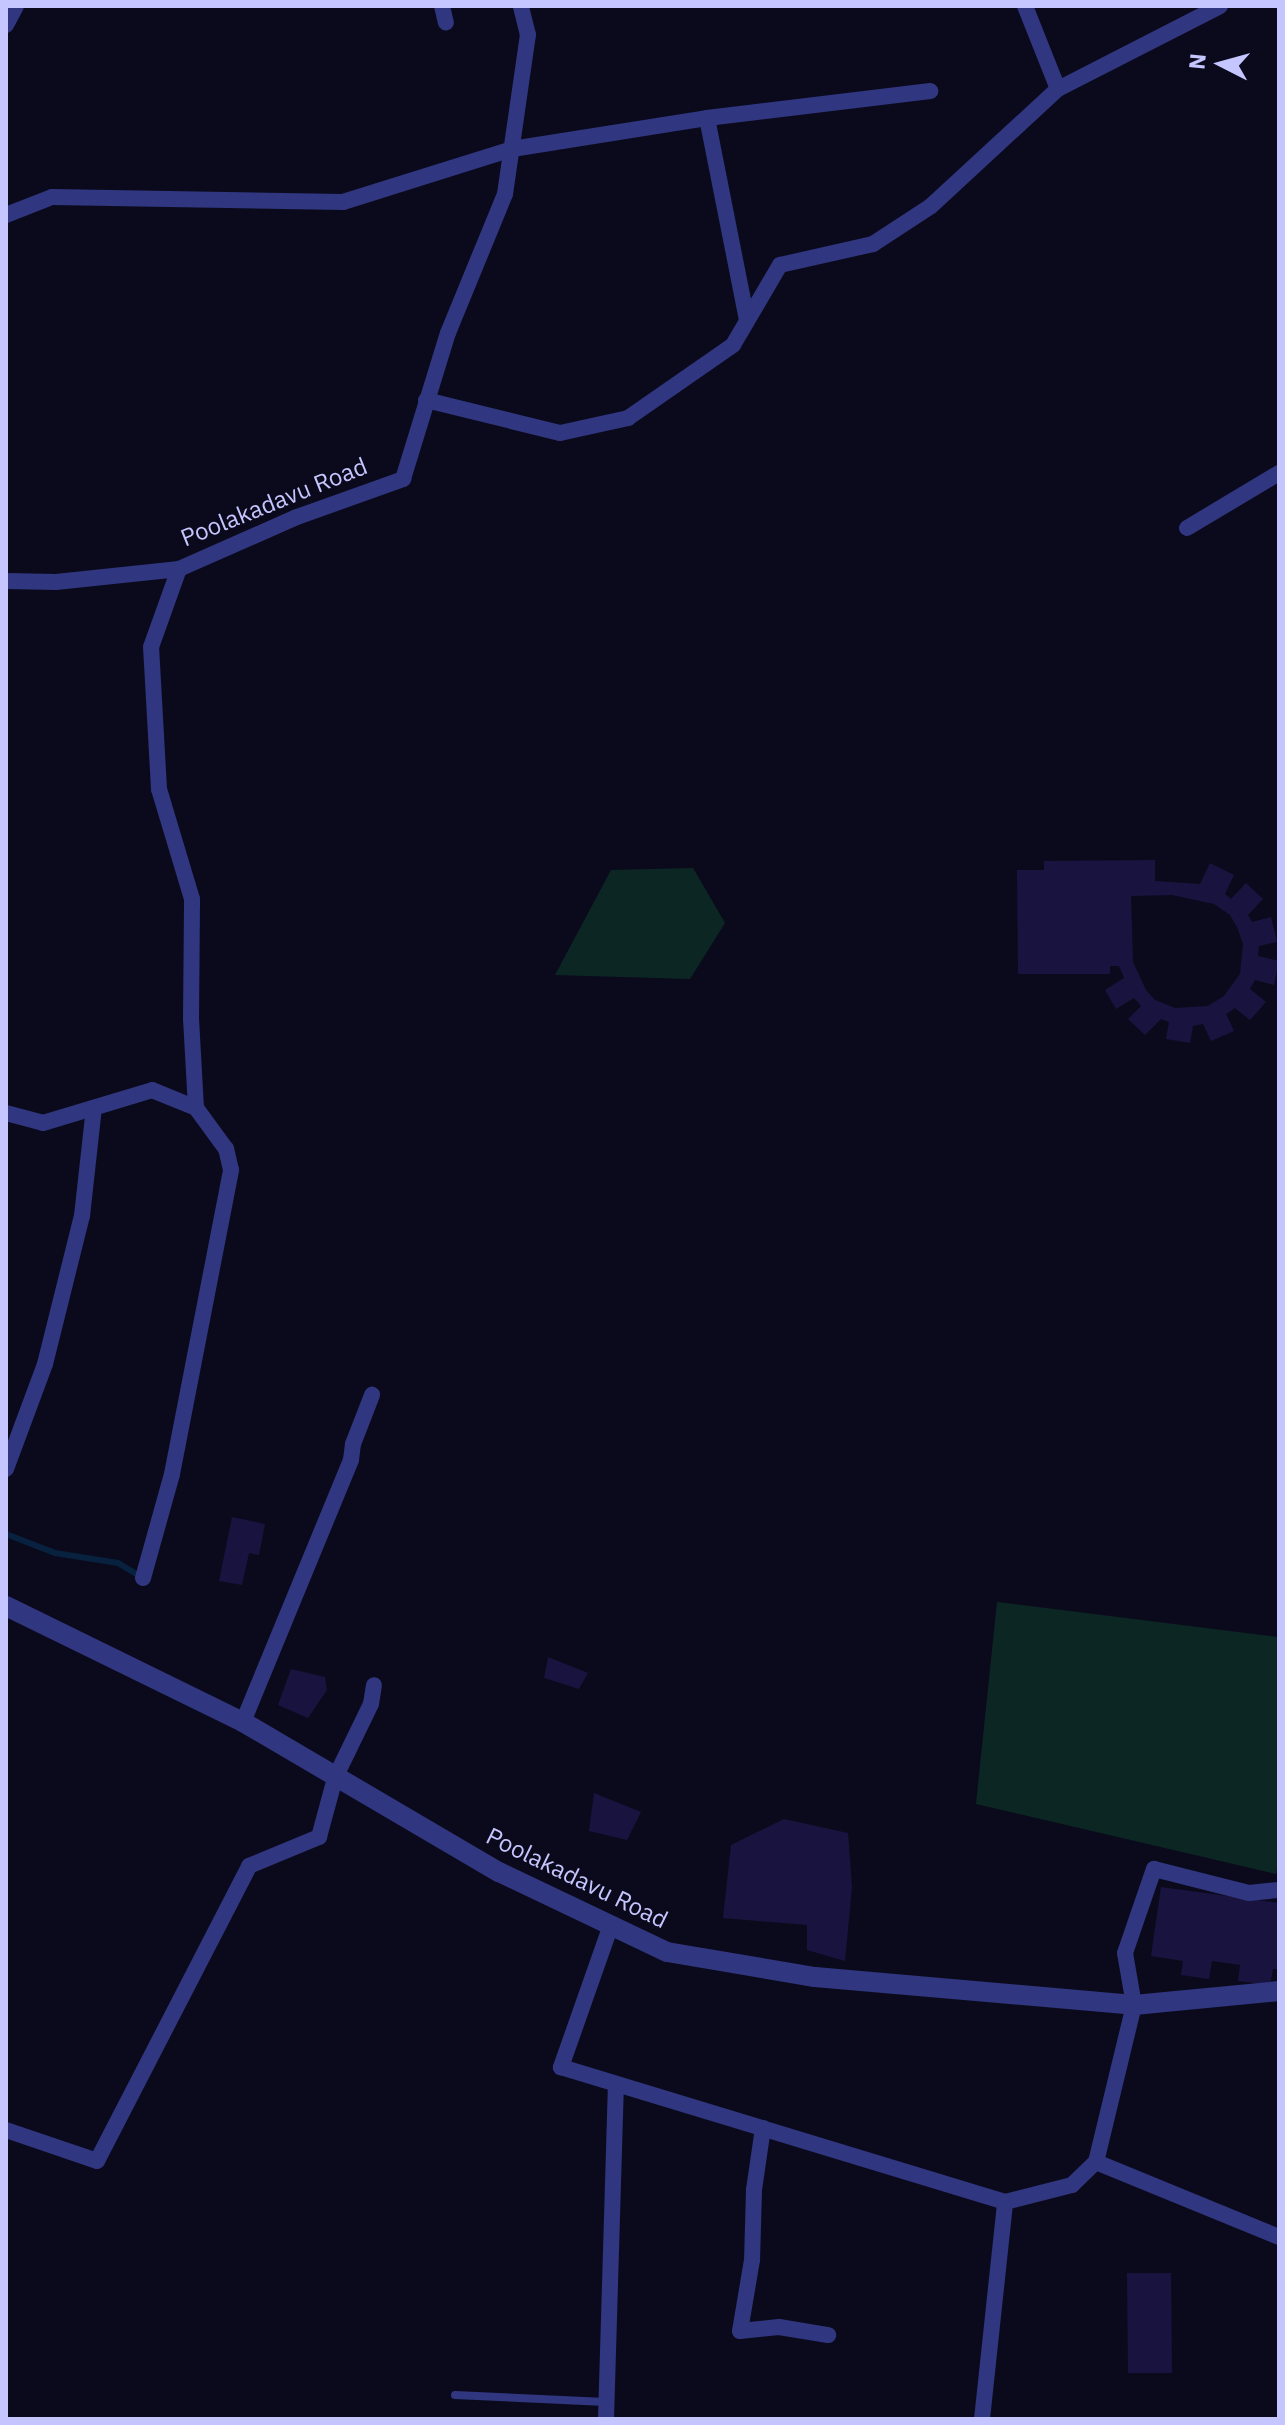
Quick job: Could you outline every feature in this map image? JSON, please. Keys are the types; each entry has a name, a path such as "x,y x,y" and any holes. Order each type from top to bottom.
{"street":[{"path":"6,25 16,6"},
{"path":"442,6 446,23"},
{"path":"521,6 528,35 505,194 448,333 426,400 560,433 628,418 733,345 780,265 873,244 931,206 1058,89 1220,6"},
{"path":"1025,6 1058,89"},
{"path":"6,215 52,197 343,202 512,149 707,118 930,91"},
{"path":"707,118 747,320"},
{"name":"Poolakadavu Road","path":"6,581 56,582 179,569 297,517 403,479 426,400"},
{"path":"1187,528 1279,473"},
{"name":"Poolakadavu Road","path":"179,569 151,647 159,789 192,899 191,1019 196,1108"},
{"path":"6,1113 43,1123 152,1090 196,1108 226,1149 231,1170 172,1474 143,1578"},
{"path":"6,1469 45,1364 82,1216 94,1108"},
{"path":"243,1722 351,1460 353,1444 372,1395"},
{"name":"Poolakadavu Road","path":"6,1606 243,1722 499,1872 667,1952 815,1977 1134,2005 1279,1991"},
{"path":"6,2130 97,2161 249,1866 319,1837 335,1778 371,1704 374,1685"},
{"path":"611,1925 561,2067 1005,2202 1072,2185 1096,2162 1134,2005 1125,1953 1154,1869 1249,1893 1279,1890"},
{"path":"606,2419 616,2084"},
{"path":"763,2128 754,2190 752,2260 740,2331 779,2327 828,2335"},
{"path":"1096,2162 1279,2237"},
{"path":"982,2419 1005,2202"}],"lane":[{"path":"455,2395 606,2402"}],"green space":[{"path":"693,868 725,923 690,979 555,975 611,870"},
{"path":"997,1602 1279,1637 1279,1858 1276,1874 976,1804"}],"building":[{"path":"1155,860 1155,881 1200,884 1210,863 1234,875 1225,894 1231,899 1246,883 1263,899 1248,915 1252,922 1271,917 1277,942 1259,946 1258,956 1279,961 1274,985 1255,980 1250,989 1266,1002 1250,1020 1235,1008 1226,1014 1234,1031 1211,1041 1203,1024 1193,1026 1190,1043 1166,1039 1169,1022 1161,1019 1145,1035 1128,1019 1141,1006 1134,998 1116,1009 1105,990 1124,978 1119,966 1110,966 1110,974 1018,974 1017,870 1044,870 1044,861","holes":["1172,895 1214,904 1230,915 1237,927 1243,944 1240,974 1224,996 1208,1006 1175,1008 1155,1000 1146,990 1133,962 1131,896"]},
{"path":"232,1517 265,1524 259,1555 249,1553 242,1585 219,1581"},
{"path":"548,1657 588,1673 579,1689 544,1678"},
{"path":"291,1669 325,1677 327,1690 308,1718 278,1705"},
{"path":"594,1793 641,1812 627,1840 589,1831"},
{"path":"784,1819 848,1833 852,1887 845,1961 807,1950 807,1925 723,1918 731,1845"},
{"path":"1161,1887 1279,1903 1279,1969 1273,1969 1270,1985 1238,1981 1240,1965 1212,1961 1209,1979 1181,1975 1183,1961 1151,1956"},
{"path":"1127,2273 1171,2273 1172,2373 1128,2373"}],"waterway":[{"path":"6,1534 55,1553 118,1563 140,1576"}]}
